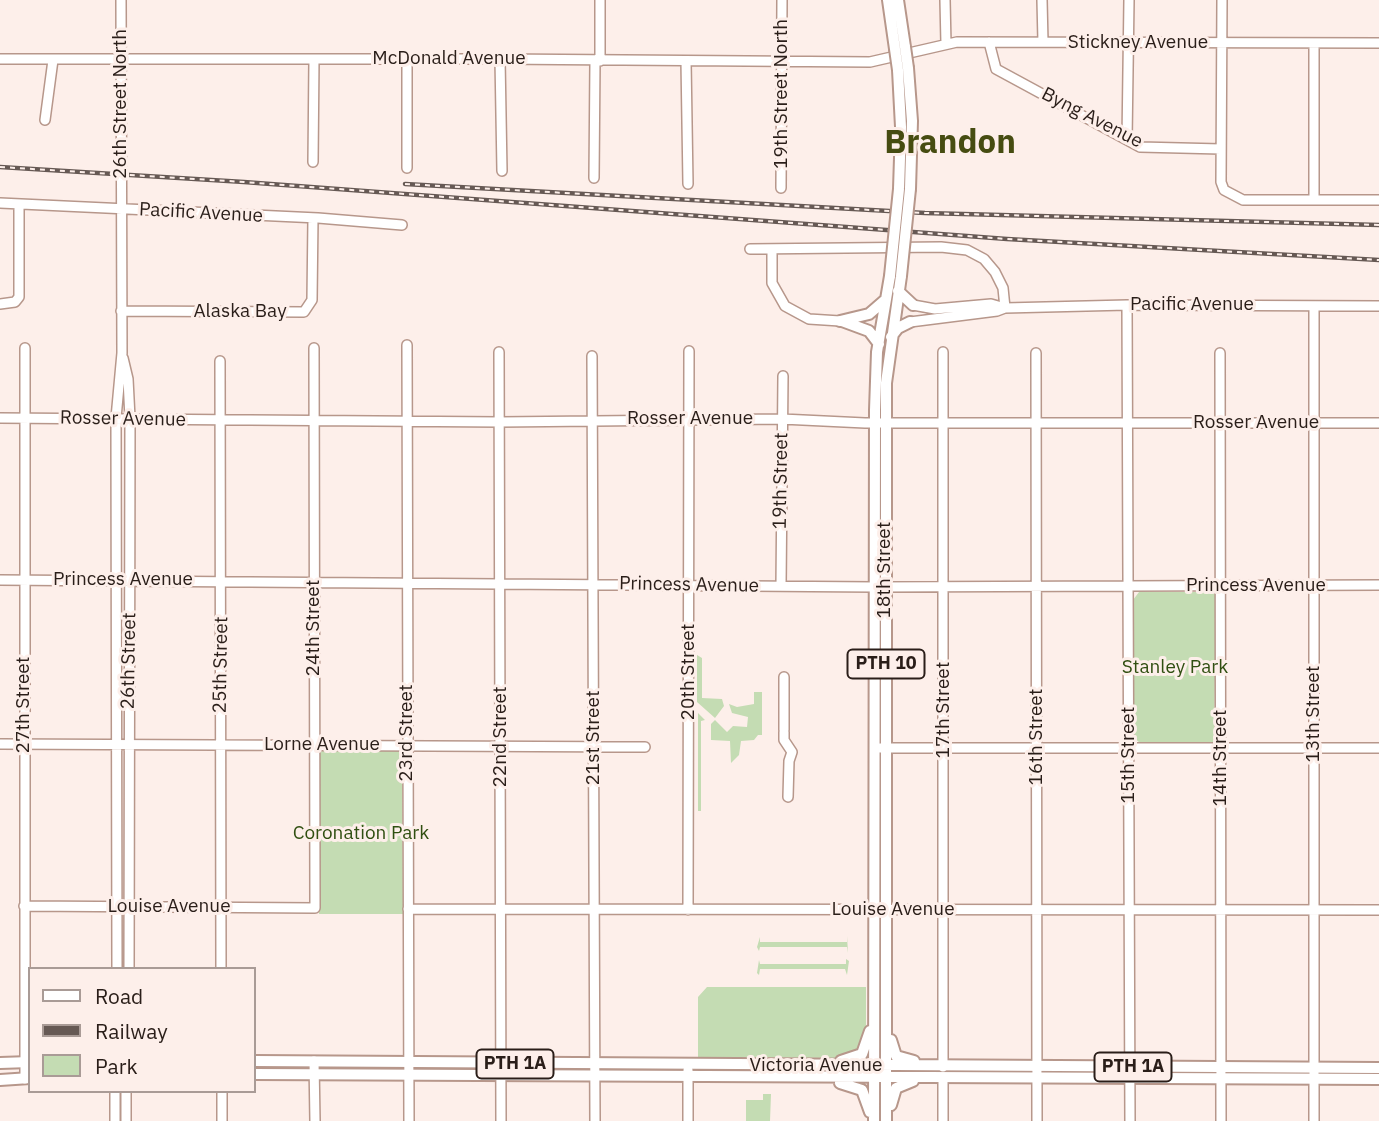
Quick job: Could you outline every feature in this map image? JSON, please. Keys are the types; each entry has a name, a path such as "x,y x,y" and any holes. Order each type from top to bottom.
{"main road":[{"name":"PTH 10","path":"888,0 899,51"},
{"name":"PTH 10","path":"898,0 899,51"},
{"name":"18th Street","path":"872,1121 880,1072 886,988 880,910 879,344 886,299 895,276 904,189 901,127 903,69 899,51"},
{"name":"18th Street","path":"880,423 898,291 895,276"},
{"path":"898,291 913,305"},
{"path":"840,321 869,314 886,299"},
{"path":"840,321 869,331 879,344"},
{"path":"890,339 898,328 910,322"},
{"name":"18th Street","path":"880,910 874,960 880,1072 888,1121"},
{"path":"775,1071 847,1061 862,1054 869,1038 874,960"},
{"path":"886,988 894,1054 943,1069"},
{"name":"Victoria Avenue","path":"256,1061 314,1061 409,1069"},
{"path":"0,1063 27,1062"},
{"name":"Victoria Avenue","path":"501,1070 595,1064 880,1072 960,1067 1037,1073"},
{"name":"Victoria Avenue","path":"880,1072 929,1078 943,1069 1037,1073 1314,1073 1379,1068"},
{"name":"Victoria Avenue","path":"256,1074 409,1069 688,1077 775,1071"},
{"path":"775,1071 852,1084 866,1095 872,1121"},
{"name":"Victoria Avenue","path":"1314,1073 1379,1079"},
{"path":"888,1121 896,1088 929,1078"},
{"path":"0,1080 27,1079"}],"street":[{"name":"26th Street North","path":"121,0 121,208"},
{"path":"594,178 600,0"},
{"name":"19th Street North","path":"781,188 782,0"},
{"path":"945,0 946,44"},
{"path":"1042,0 1043,42"},
{"path":"1126,140 1129,0"},
{"path":"1222,0 1221,182 1224,190 1236,198 1379,200"},
{"name":"Stickney Avenue","path":"899,51 946,44 989,42 1379,43"},
{"name":"Byng Avenue","path":"989,42 996,68 1140,147 1221,149"},
{"path":"1314,43 1314,200"},
{"name":"McDonald Avenue","path":"0,59 870,62 899,51"},
{"path":"313,162 314,59"},
{"path":"407,59 407,168"},
{"path":"500,59 502,171"},
{"path":"45,120 53,60"},
{"path":"686,61 688,184"},
{"name":"Pacific Avenue","path":"0,203 313,218 402,225"},
{"path":"0,304 15,302 19,297 19,204"},
{"name":"26th Street","path":"117,967 116,418 122,353 121,208"},
{"name":"Alaska Bay","path":"121,311 304,312 312,300 313,218"},
{"path":"750,249 941,247 967,250 985,259 995,272 1003,288 1005,307"},
{"path":"772,250 772,283 785,306 810,319 840,321"},
{"name":"Pacific Avenue","path":"913,305 928,309 991,304 1005,307 1379,306"},
{"name":"15th Street","path":"1127,305 1130,1121"},
{"name":"13th Street","path":"1314,306 1314,1121"},
{"name":"Pacific Avenue","path":"910,322 997,311 1005,307"},
{"name":"23rd Street","path":"407,345 410,1121"},
{"name":"27th Street","path":"25,348 23,580 27,1079"},
{"name":"24th Street","path":"314,348 315,908"},
{"name":"20th Street","path":"688,910 689,351"},
{"name":"22nd Street","path":"499,352 501,1121"},
{"name":"17th Street","path":"943,352 943,1121"},
{"name":"26th Street","path":"122,353 128,379 130,418 129,967"},
{"name":"16th Street","path":"1036,353 1037,1121"},
{"name":"14th Street","path":"1220,353 1221,1121"},
{"name":"21st Street","path":"592,356 595,1121"},
{"name":"25th Street","path":"220,361 221,967"},
{"name":"19th Street","path":"782,586 783,376"},
{"name":"Rosser Avenue","path":"0,418 500,422 782,419 1037,424 1379,423"},
{"name":"Princess Avenue","path":"0,580 880,587 1379,585"},
{"path":"784,677 784,740 792,750 788,797"},
{"name":"Lorne Avenue","path":"0,744 645,747"},
{"path":"880,748 1379,748"},
{"name":"Louise Avenue","path":"24,906 315,908"},
{"name":"Louise Avenue","path":"408,909 1379,910"},
{"path":"314,1061 315,1121"},
{"path":"688,1121 689,1065"},
{"path":"116,1093 115,1119 126,1119 126,1093"},
{"path":"222,1093 222,1121"}],"green space":[{"name":"Stanley Park","path":"1139,592 1212,592 1216,595 1214,742 1139,742 1133,737 1133,600"},
{"path":"697,655 702,658 702,698 722,699 724,706 715,718 697,702"},
{"path":"754,692 762,692 762,735 758,735 754,740 741,741 739,755 731,763 730,741 711,740 711,724 715,720 727,732 733,726 747,727 748,717 732,713 729,704 737,707 754,704"},
{"path":"698,713 705,720 701,721 701,811 698,811"},
{"name":"Coronation Park","path":"323,750 402,750 403,914 319,914 319,754"},
{"path":"847,936 848,953 847,947 760,947 759,951 757,947 760,937 760,942 847,942"},
{"path":"846,959 849,961 847,975 845,969 760,969 759,975 757,973 759,960 760,964 846,964"},
{"path":"707,987 866,987 866,1034 860,1050 837,1058 698,1057 698,997"},
{"path":"763,1094 771,1094 770,1121 746,1121 746,1100 763,1100"}],"railway":[{"path":"0,167 244,182 1007,239 1379,260"},
{"path":"405,184 925,213 1379,225"}],"district":[{"name":"Brandon","path":"950,143"}]}
